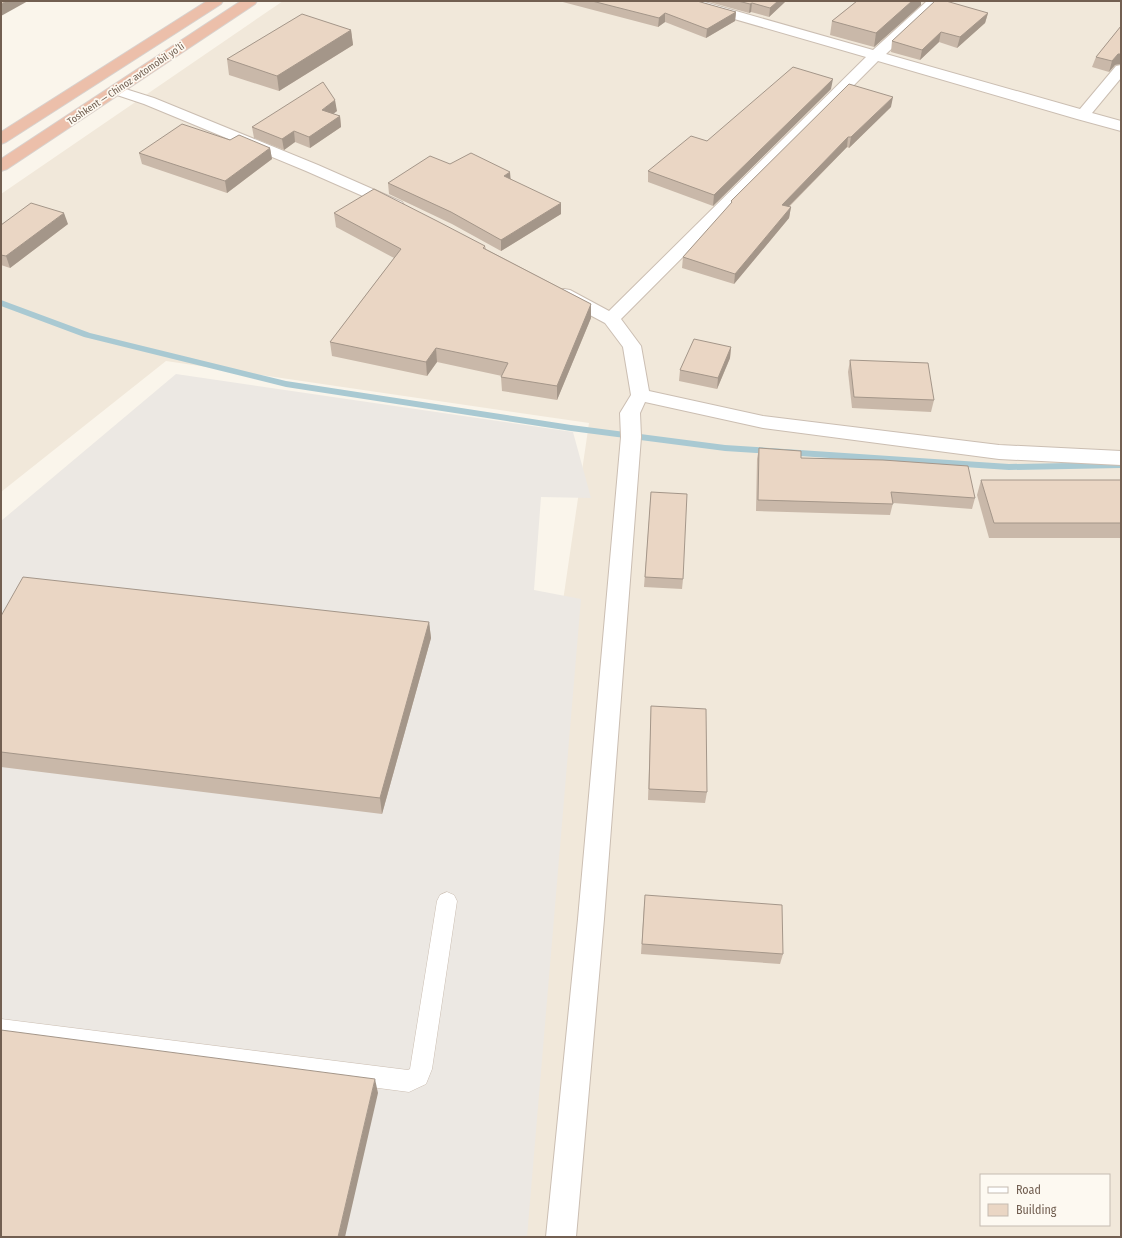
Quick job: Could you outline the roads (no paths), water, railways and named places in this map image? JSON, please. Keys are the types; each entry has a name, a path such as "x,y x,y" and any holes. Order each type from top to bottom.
{"highway":[{"name":"Toshkent — Chinoz avtomobil yoʻli","path":"1,139 216,1"},
{"name":"Toshkent — Chinoz avtomobil yoʻli","path":"1,166 250,1"}],"street":[{"path":"611,319 875,56 935,1"},
{"path":"683,2 697,4 1121,126"},
{"path":"1082,116 1121,69"},
{"path":"116,90 149,101 312,168 378,196 411,212"},
{"path":"549,285 611,319 632,346 640,395 630,413 631,437 591,911 561,1237"},
{"path":"640,395 763,422 999,452 1121,458"}],"lane":[{"path":"1,1030 409,1081 418,1077 422,1069 447,901"}],"waterway":[{"path":"1,303 87,335 286,384 571,428 725,448 1009,467 1121,465"}]}
